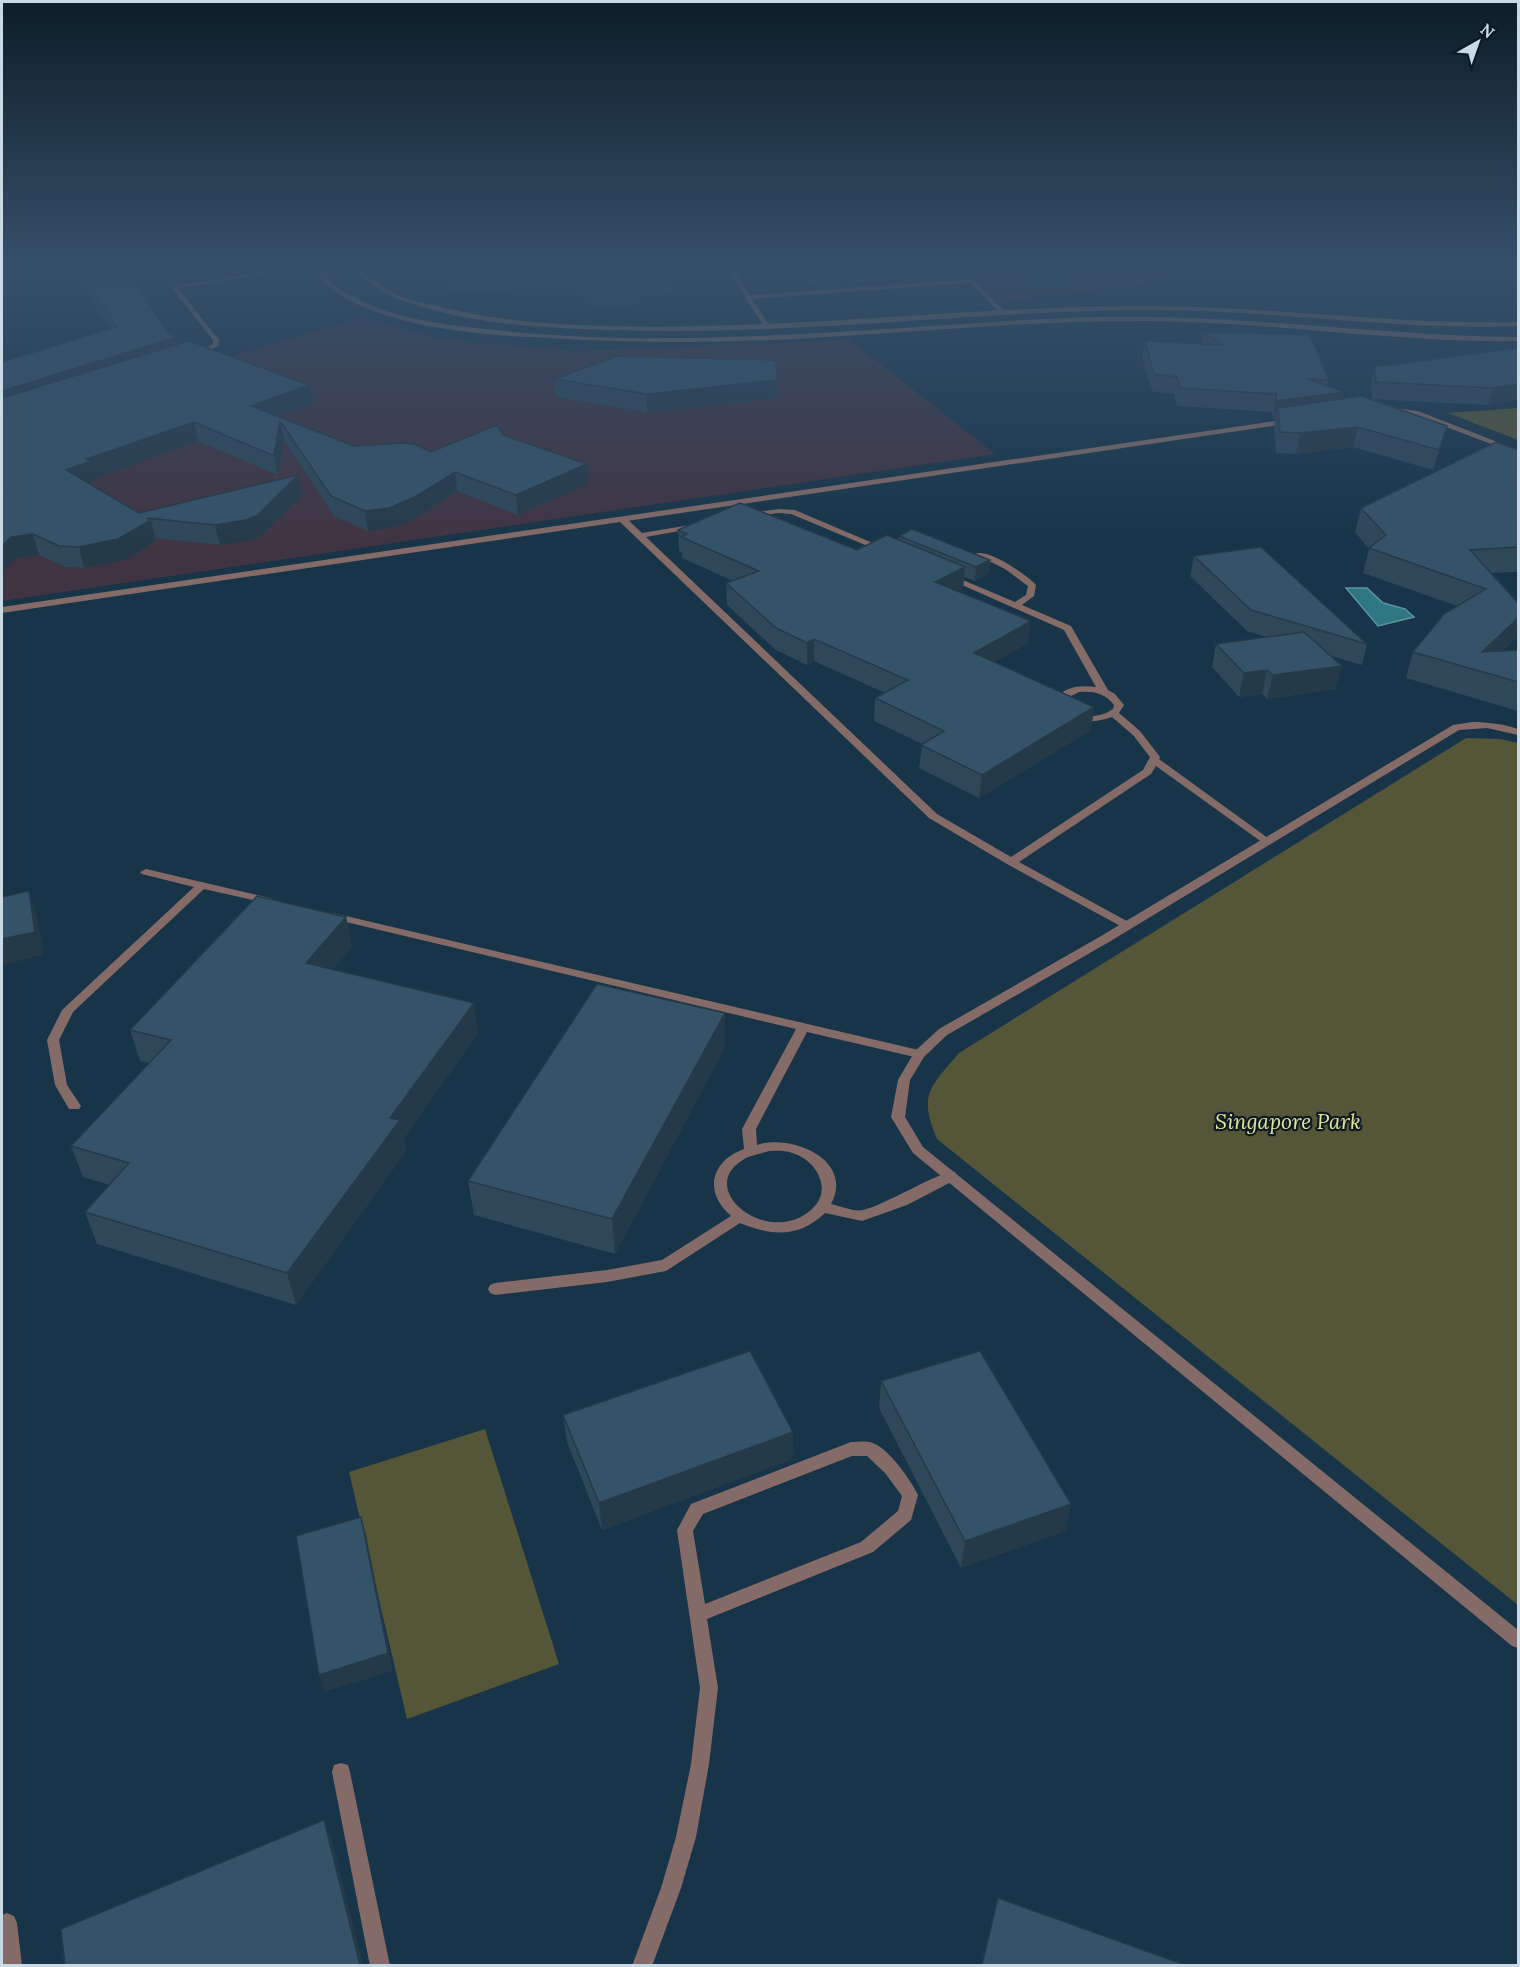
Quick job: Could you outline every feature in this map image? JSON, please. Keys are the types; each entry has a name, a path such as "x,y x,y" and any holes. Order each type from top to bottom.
{"street":[{"path":"1378,408 1389,407 1415,413 1518,452"},
{"path":"2,610 1296,420"},
{"path":"741,516 771,511 792,512 893,554"},
{"path":"623,520 933,816 1128,926"},
{"path":"641,536 708,523"},
{"path":"979,554 1008,567 1032,585 1030,596 1017,605"},
{"path":"934,571 1068,628 1104,692"},
{"path":"1086,689 1104,692 1112,696 1119,705 1114,714 1099,718 1079,717 1064,709 1061,704 1060,699 1069,691 1086,689"},
{"path":"1011,862 1147,772 1155,757 1131,726 1114,714"},
{"path":"1518,732 1497,725 1474,724 1456,727 1128,926 943,1032 919,1054 904,1080 898,1117 918,1149 950,1176 1518,1640"},
{"path":"1154,760 1267,842"},
{"path":"146,873 283,904"},
{"path":"74,1106 61,1085 52,1040 68,1010 202,885"},
{"path":"318,912 919,1054"},
{"path":"751,1149 749,1129 804,1026"},
{"path":"784,1146 801,1150 815,1159 825,1169 830,1182 829,1194 823,1207 811,1218 794,1225 775,1227 755,1225 739,1217 726,1206 720,1193 719,1179 725,1166 736,1156 751,1149 784,1146"},
{"path":"823,1207 862,1216 902,1201 950,1176"},
{"path":"495,1289 607,1276 666,1265 739,1217"},
{"path":"642,1965 671,1888 686,1837 700,1764 709,1688 697,1615 685,1530 697,1509 851,1449 871,1449 891,1468 910,1495 905,1515 867,1547 697,1615"},
{"path":"341,1772 380,1965"},
{"path":"8,1923 12,1965"}],"shaded area":[{"path":"217,361 876,361 995,454 2,601 2,425"},
{"path":"1346,588 1367,588 1383,603 1405,609 1414,617 1378,626"}],"green space":[{"path":"1518,408 1518,440 1448,413"},
{"name":"Singapore Park","path":"1466,738 1500,739 1518,743 1518,1605 937,1139 928,1112 928,1101 934,1084 959,1053"},
{"path":"485,1429 559,1664 407,1719 349,1472"}],"building":[{"path":"6,361 100,361 2,391 2,362"},
{"path":"124,361 243,361 309,385 251,406 354,446 402,443 414,444 431,452 497,425 503,435 587,464 516,495 455,472 415,497 389,508 365,511 331,496 280,421 274,456 194,422 87,459 91,461 66,470 139,513 298,475 258,515 246,520 215,525 147,518 151,520 118,539 79,547 59,546 33,534 11,537 2,546 2,398"},
{"path":"604,361 776,361 777,380 647,394 554,379"},
{"path":"1150,361 1321,361 1329,380 1308,379 1344,392 1276,401 1276,394 1180,388 1177,377 1154,374"},
{"path":"1422,361 1518,361 1518,384 1493,388 1376,382 1375,367"},
{"path":"1361,396 1447,426 1439,450 1358,427 1300,433 1280,432 1278,408"},
{"path":"1496,442 1518,450 1518,547 1470,550 1518,603 1518,618 1482,652 1518,650 1518,682 1413,652 1444,614 1486,589 1369,548 1386,535 1361,508"},
{"path":"740,503 857,550 887,535 965,567 935,582 1031,621 974,653 1094,707 982,775 921,745 944,731 875,698 908,680 814,639 807,643 776,628 726,583 759,571 681,537 687,534 678,530"},
{"path":"912,529 990,560 976,567 899,536"},
{"path":"1261,547 1367,644 1251,610 1194,556"},
{"path":"1304,632 1342,666 1273,675 1267,670 1244,673 1216,644"},
{"path":"29,891 35,932 2,939 2,897"},
{"path":"257,896 346,917 306,963 474,1003 390,1118 400,1120 287,1273 85,1212 129,1163 71,1146 171,1040 130,1030"},
{"path":"597,984 725,1013 612,1219 468,1181"},
{"path":"750,1351 793,1432 599,1503 563,1415"},
{"path":"980,1351 1071,1504 965,1541 881,1381"},
{"path":"361,1517 388,1653 319,1675 296,1536"},
{"path":"324,1820 360,1965 65,1965 61,1929"},
{"path":"998,1898 1185,1965 982,1965"}]}
